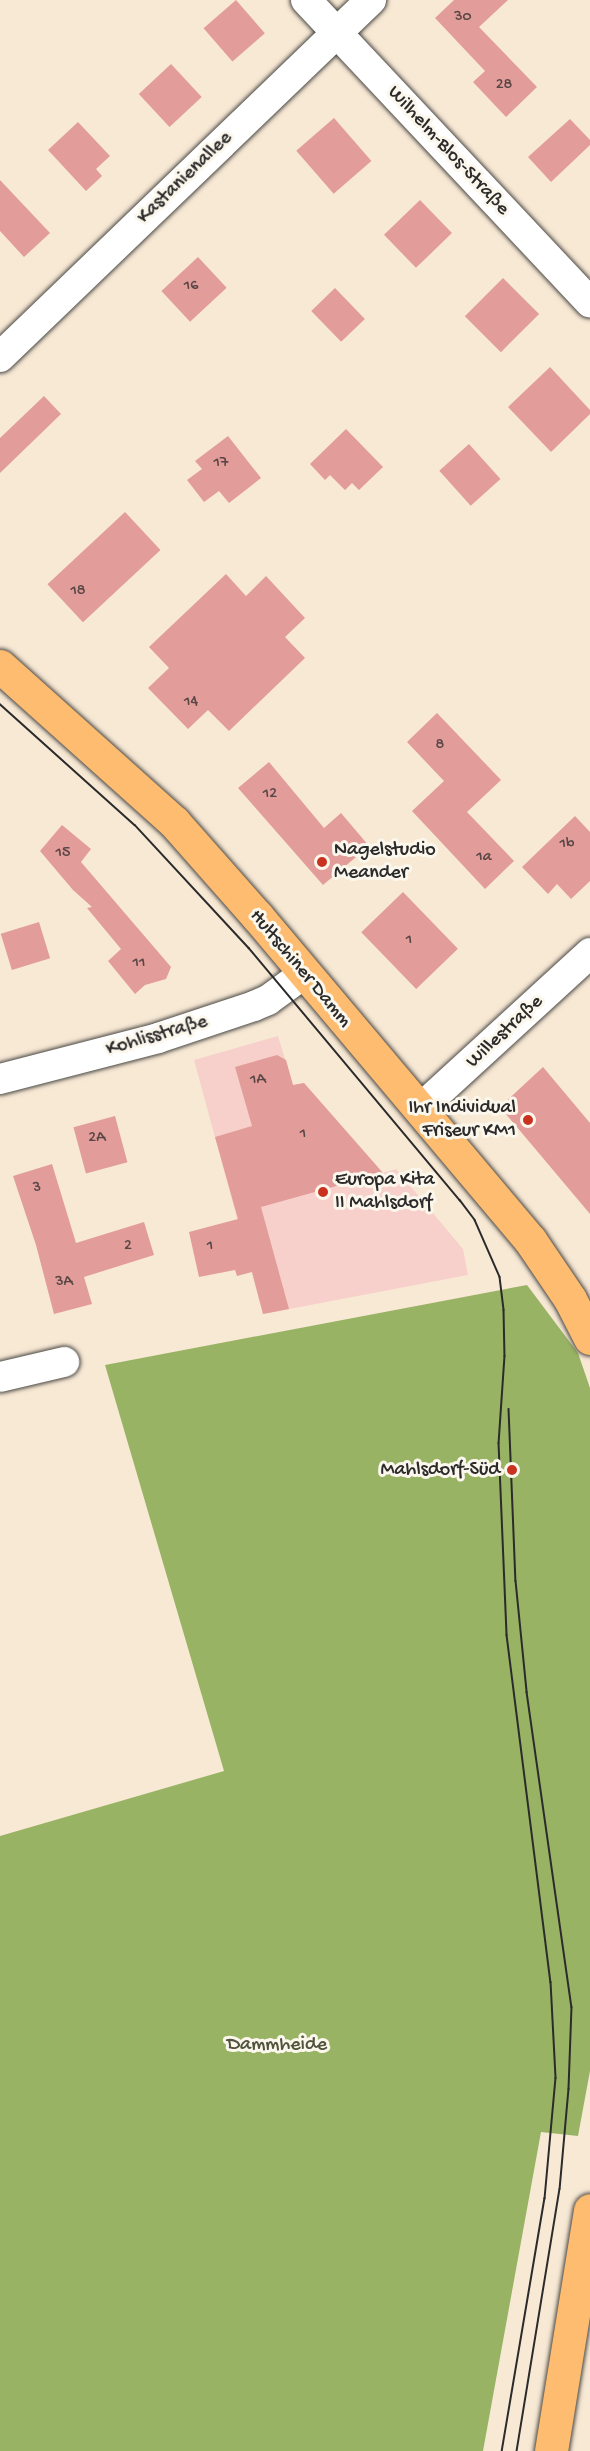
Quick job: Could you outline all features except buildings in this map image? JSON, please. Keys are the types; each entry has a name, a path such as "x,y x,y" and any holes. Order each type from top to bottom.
{"main road":[{"name":"Hultschiner Damm","path":"0,666 174,822 305,973 530,1240 570,1299 590,1338"},
{"path":"551,2451 590,2210"}],"street":[{"name":"Wilhelm-Blos-Straße","path":"306,0 590,302"},
{"name":"Kastanienallee","path":"0,357 371,0"},
{"name":"Willestraße","path":"420,1109 590,953"},
{"name":"Kohlisstraße","path":"0,1079 158,1038 254,1006 268,1000 305,973"},
{"path":"0,1377 64,1362"}],"shaded area":[{"name":"Europa Kita II Mahlsdorf","path":"278,1036 293,1085 304,1083 383,1173 396,1169 463,1249 468,1275 263,1314 194,1060"}],"green space":[{"name":"Dammheide","path":"527,1285 578,1353 590,1388 590,2071 578,2136 541,2132 483,2451 0,2451 0,1836 224,1771 105,1365"}],"tram line":[{"path":"0,704 135,825 249,948 460,1200 475,1220 500,1277 504,1310 505,1356 499,1443 507,1635 551,1982 556,2078 545,2198 502,2451"},
{"path":"509,1409 516,1581 527,1692 572,2007 569,2089 560,2189 517,2451"}],"place":[{"name":"Nagelstudio Meander","path":"322,862"},
{"name":"Ihr Individual Friseur KM1","path":"528,1120"},
{"name":"Europa Kita II Mahlsdorf","path":"323,1192"},
{"name":"Mahlsdorf-Süd","path":"512,1470"}]}
